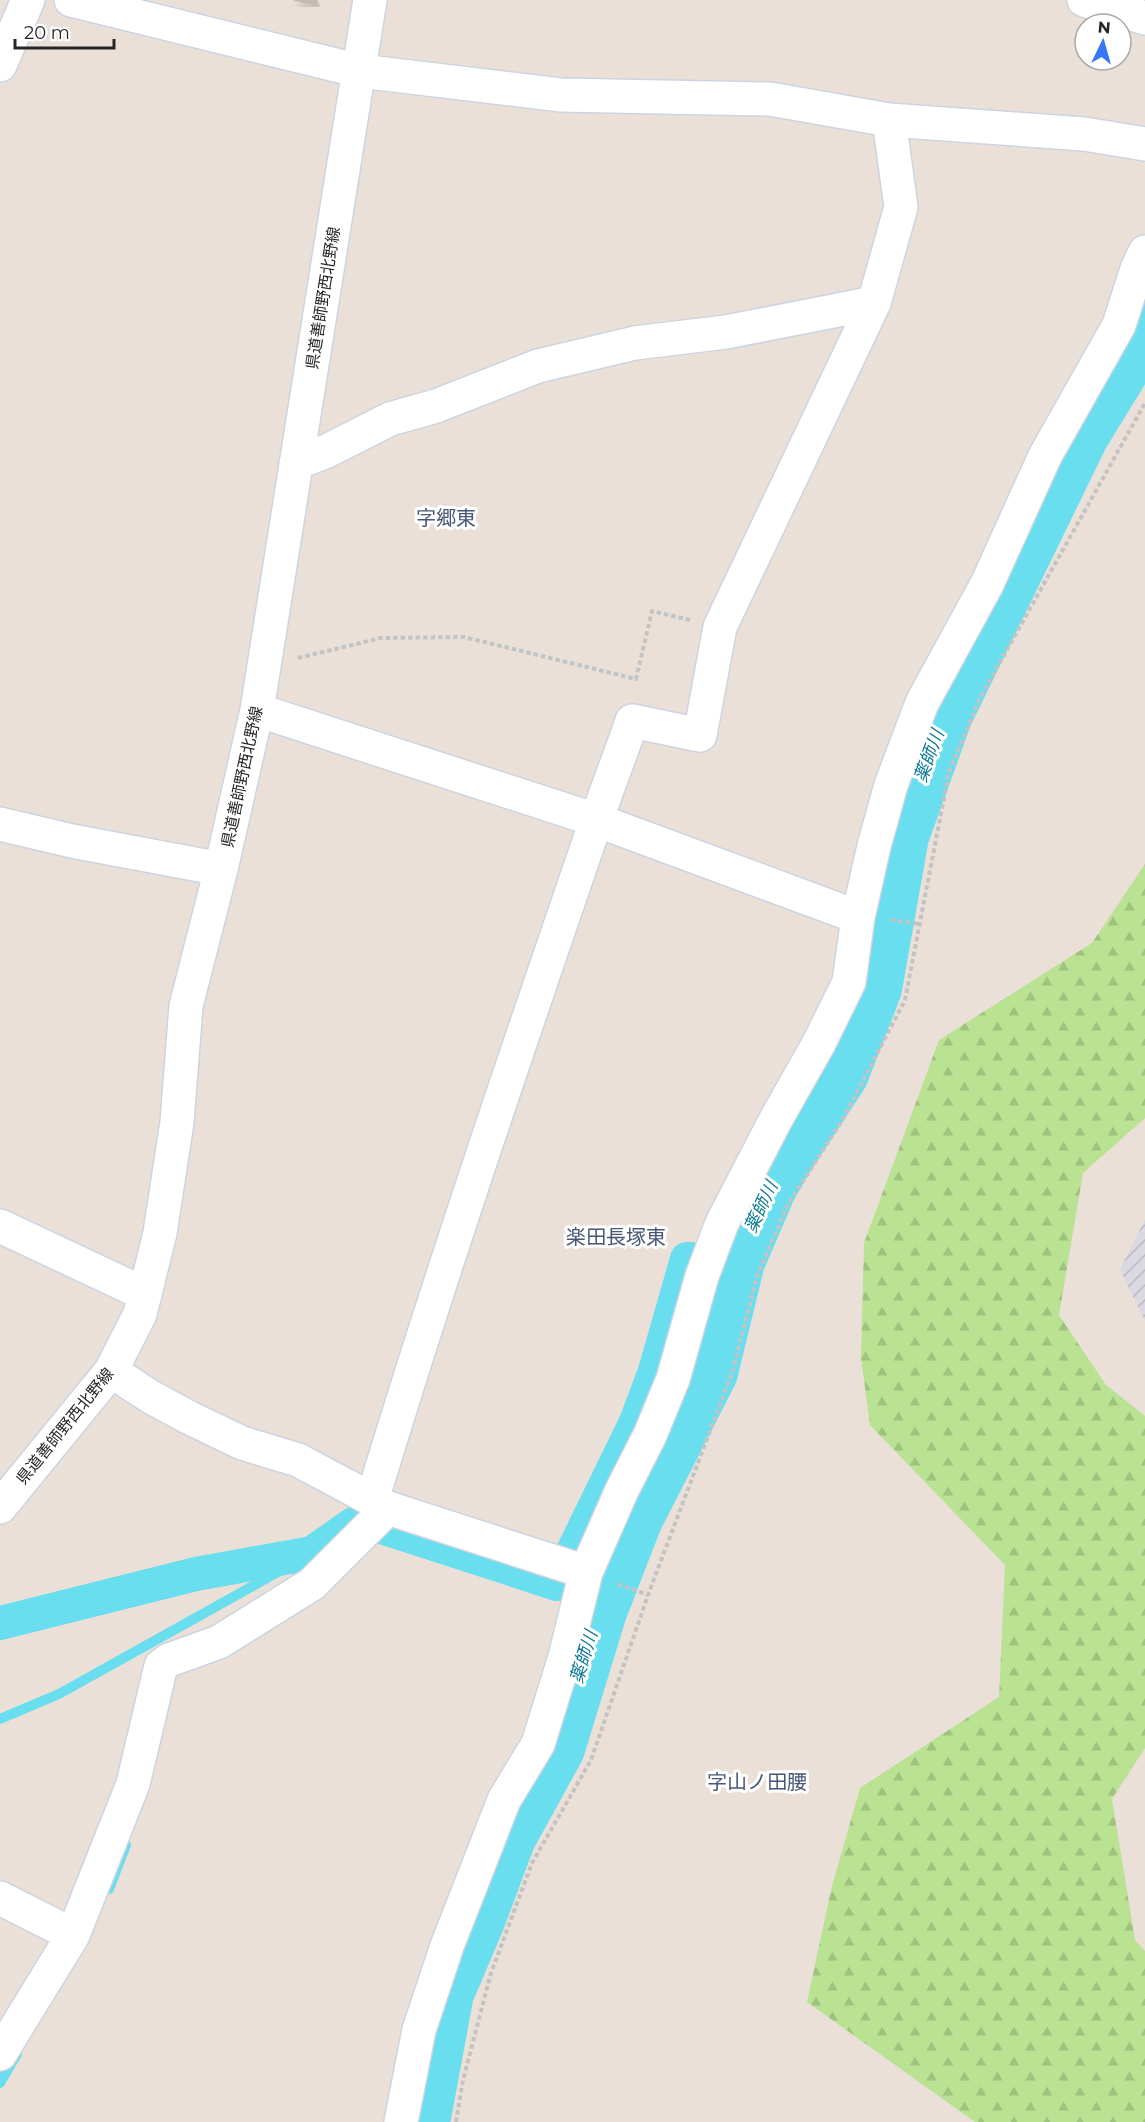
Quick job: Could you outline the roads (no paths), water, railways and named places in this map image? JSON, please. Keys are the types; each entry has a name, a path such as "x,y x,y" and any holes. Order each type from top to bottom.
{"street":[{"path":"0,65 28,0"},
{"path":"71,0 360,71 561,95 770,99 889,120 1084,134 1145,144"},
{"name":"県道善師野西北野線","path":"0,1507 111,1371 140,1314 160,1233 177,1122 186,1006 221,869 257,710 370,0"},
{"path":"1084,0 1145,18"},
{"path":"0,2054 73,1935 115,1834 133,1784 160,1666 169,1660 219,1642 312,1584 376,1513 411,1372 485,1146 596,820 632,722 700,735 720,627 874,303 902,207 889,120"},
{"path":"401,2122 419,2030 447,1946 504,1800 538,1743 565,1657 586,1572 622,1490 650,1435 673,1379 702,1276 722,1223 819,1043 849,982 858,917 873,846 891,785 922,703 987,584 1045,456 1119,325 1137,268 1145,252"},
{"path":"296,463 327,452 390,419 436,406 538,366 635,343 726,332 874,303"},
{"path":"257,710 596,820 858,917"},
{"path":"0,824 72,841 154,854 221,869"},
{"path":"0,1226 145,1294"},
{"path":"111,1371 151,1397 242,1443 298,1460 376,1513 586,1572"},
{"path":"0,1898 73,1935"}],"waterway":[{"name":"薬師川","path":"421,2122 445,1993 476,1920 507,1837 556,1748 598,1611 634,1518 709,1372 736,1261 767,1189 783,1160 840,1073 873,988 900,836 944,714 1080,435 1124,363 1145,312"},
{"path":"0,1623 196,1574 312,1553 355,1523 363,1522 557,1584 636,1422 655,1371 687,1259 736,1261"},
{"path":"0,1719 59,1694 312,1553"},
{"path":"109,1889 126,1845"},
{"path":"0,2083 17,2054"}],"district":[{"name":"字郷東","path":"446,518"},
{"name":"楽田長塚東","path":"616,1237"},
{"name":"字山ノ田腰","path":"757,1782"}]}
